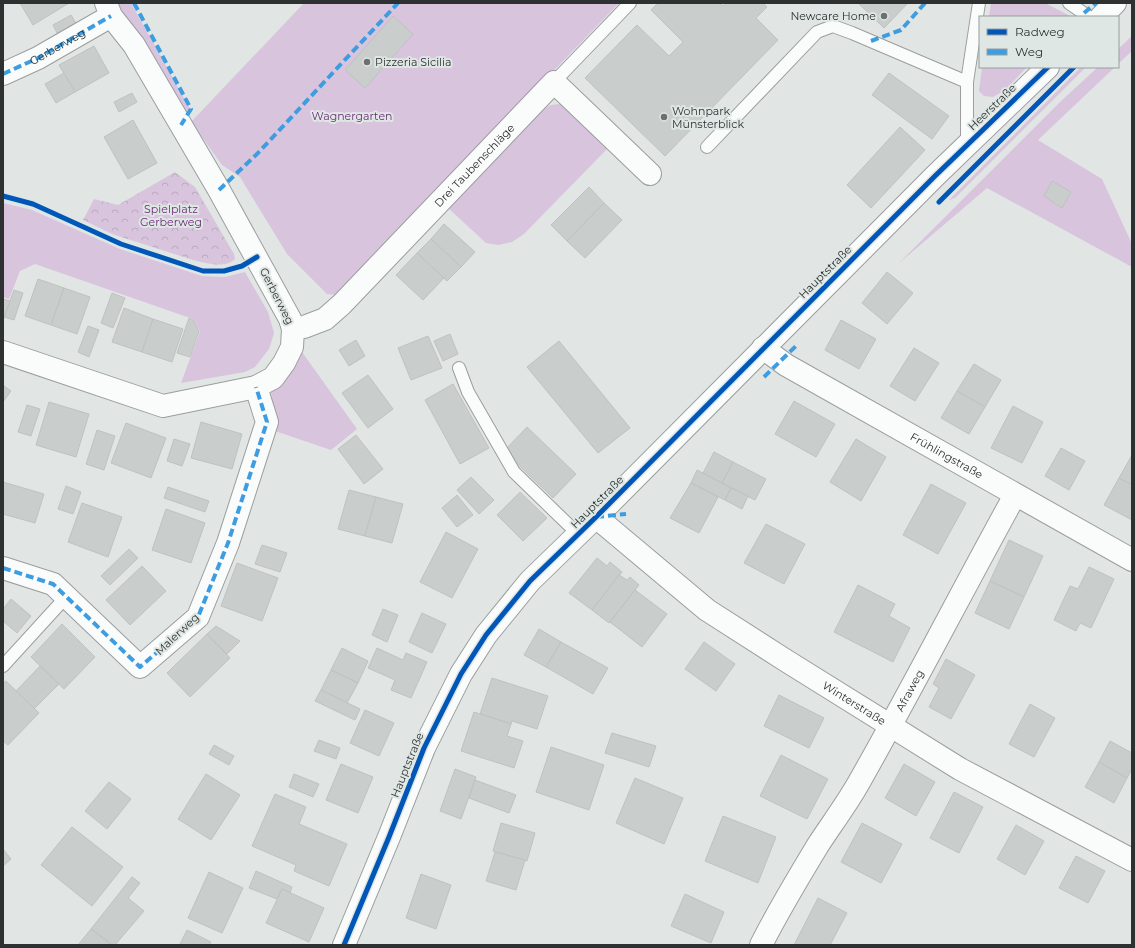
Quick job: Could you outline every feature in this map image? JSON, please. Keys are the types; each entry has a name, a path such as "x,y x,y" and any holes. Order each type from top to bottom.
{"street":[{"path":"1101,16 1115,3"},
{"name":"Gerberweg","path":"3,74 38,58 108,10 134,45 220,190 290,319 293,329 292,347 284,363 273,378 256,387 163,406 3,352"},
{"name":"Heerstraße","path":"967,144 1047,68"},
{"path":"554,82 650,174"},
{"name":"Drei Taubenschläge","path":"293,329 324,319 342,304 554,82"},
{"name":"Hauptstraße","path":"344,945 424,748 461,674 486,635 530,581 596,517 967,144"},
{"name":"Frühlingstraße","path":"764,348 786,365 1132,560"},
{"name":"Malerweg","path":"3,568 53,584 140,667 198,617 228,543 267,422 256,387"},
{"name":"Afraweg","path":"761,945 771,924 818,845 857,786 891,726 1015,495"},
{"name":"Winterstraße","path":"596,517 707,610 960,769 1132,860"}],"lane":[{"path":"554,82 630,3"},
{"path":"967,144 968,82 978,3"},
{"path":"1069,3 1088,16"},
{"path":"707,147 817,32 833,26 968,82"},
{"path":"459,368 468,392 514,472 578,534"},
{"path":"3,666 66,597"}],"green space":[{"path":"113,3 131,3 190,109 186,113"},
{"name":"Wagnergarten","path":"304,3 619,3 337,295 327,294 287,254 240,177 222,165 191,122"},
{"path":"991,3 1045,3 1070,16 989,16"},
{"path":"1132,36 1132,51 1119,63 1119,48"},
{"path":"982,68 1026,68 1005,90 993,97 984,96 979,91"},
{"path":"1080,68 1085,68 955,198 949,200"},
{"path":"1097,68 1114,68 1038,140 1102,179 1132,244 1132,267 987,188 898,264 1060,102"},
{"path":"560,104 571,107 609,147 524,234 512,242 498,245 486,243 448,208 541,110 551,105"},
{"name":"Spielplatz Gerberweg","path":"175,172 195,187 234,254 235,259 231,262 220,265 203,263 112,234 83,220 94,199 118,205"},
{"path":"3,203 32,210 120,249 202,276 225,277 245,272 268,312 274,333 269,349 255,367 245,372 181,383 200,331 193,319 35,264 20,271 9,299 3,297"},
{"path":"297,345 357,429 331,450 275,431 271,392"}],"building":[{"path":"20,3 69,3 33,25"},
{"name":"Wohnpark Münsterblick","path":"658,3 720,3 723,6 726,3 763,3 767,7 756,18 778,40 665,156 585,78 637,25 669,56 683,42 651,10"},
{"name":"Newcare Home","path":"858,3 908,3 884,28"},
{"path":"71,15 77,25 58,35 53,25"},
{"path":"393,16 413,34 365,88 345,70"},
{"path":"94,46 109,73 75,92 59,65"},
{"path":"64,73 75,92 56,103 45,84"},
{"path":"889,73 949,116 932,139 872,95"},
{"path":"132,93 137,102 119,112 114,102"},
{"path":"133,120 157,163 128,179 104,137"},
{"path":"900,127 925,150 871,208 847,185"},
{"path":"1052,181 1071,192 1062,208 1044,196"},
{"path":"589,187 604,203 567,241 551,225"},
{"path":"604,203 622,220 585,258 567,241"},
{"path":"444,224 475,252 461,267 431,239"},
{"path":"431,239 461,267 447,281 417,253"},
{"path":"417,253 444,278 423,300 396,275"},
{"path":"887,272 913,293 887,324 862,303"},
{"path":"38,279 64,288 51,325 25,316"},
{"path":"64,288 90,297 77,334 51,325"},
{"path":"14,290 23,293 14,320 4,317"},
{"path":"112,293 125,298 113,328 101,323"},
{"path":"3,299 10,301 3,320"},
{"path":"124,308 153,319 142,352 112,342"},
{"path":"189,318 193,320 199,331 190,357 177,353"},
{"path":"153,319 183,329 172,362 142,352"},
{"path":"841,320 876,339 859,369 825,350"},
{"path":"88,326 99,330 89,357 78,352"},
{"path":"450,334 458,354 443,361 434,341"},
{"path":"428,336 442,368 411,380 398,348"},
{"path":"356,340 365,356 349,366 339,350"},
{"path":"559,341 630,428 598,453 527,367"},
{"path":"914,348 939,363 915,401 890,386"},
{"path":"974,364 1001,380 985,407 957,391"},
{"path":"368,375 393,409 368,428 342,393"},
{"path":"453,384 489,448 460,464 425,400"},
{"path":"3,385 11,391 3,402"},
{"path":"957,391 985,407 969,434 941,418"},
{"path":"794,401 835,424 816,457 775,434"},
{"path":"49,402 89,414 76,457 36,445"},
{"path":"27,405 40,409 31,436 18,432"},
{"path":"1013,406 1043,422 1022,463 991,448"},
{"path":"201,422 242,434 232,469 191,458"},
{"path":"126,423 166,438 151,478 111,463"},
{"path":"527,427 576,474 553,498 504,451"},
{"path":"97,430 115,436 104,470 86,464"},
{"path":"356,435 383,469 364,484 338,449"},
{"path":"174,439 190,444 182,466 167,461"},
{"path":"856,439 886,457 861,501 830,482"},
{"path":"1061,448 1085,461 1069,490 1045,476"},
{"path":"714,452 733,462 722,483 703,473"},
{"path":"1132,455 1132,485 1119,478"},
{"path":"733,462 766,479 755,500 722,483"},
{"path":"697,470 731,488 725,500 691,483"},
{"path":"471,477 494,500 479,514 457,490"},
{"path":"1119,478 1132,485 1132,520 1104,505"},
{"path":"3,482 44,494 35,523 3,514"},
{"path":"691,483 718,497 699,533 670,518"},
{"path":"931,484 966,503 938,554 903,535"},
{"path":"66,486 81,492 73,514 58,509"},
{"path":"168,487 209,501 205,512 164,498"},
{"path":"731,488 748,496 742,509 725,500"},
{"path":"349,490 376,497 365,536 338,529"},
{"path":"520,492 547,518 523,541 497,515"},
{"path":"457,495 473,515 457,527 442,508"},
{"path":"376,497 403,504 392,543 365,536"},
{"path":"82,503 122,517 108,557 68,542"},
{"path":"166,509 205,523 191,563 152,550"},
{"path":"766,524 805,544 784,584 744,563"},
{"path":"446,532 478,549 452,598 420,582"},
{"path":"1009,540 1043,556 1024,597 990,581"},
{"path":"262,545 287,553 280,572 255,564"},
{"path":"129,549 138,558 110,585 101,576"},
{"path":"597,558 607,566 610,562 622,572 592,610 569,593"},
{"path":"237,563 278,578 262,621 221,606"},
{"path":"142,566 166,591 130,625 106,600"},
{"path":"1089,567 1114,579 1091,628 1080,623 1076,631 1054,620 1070,586 1078,589"},
{"path":"619,575 627,580 630,577 639,585 609,623 592,610"},
{"path":"990,581 1024,597 1009,629 975,613"},
{"path":"858,585 895,604 889,616 910,628 893,662 834,632"},
{"path":"635,590 667,614 642,647 610,622"},
{"path":"11,599 31,616 17,633 3,621 3,609"},
{"path":"383,609 398,615 387,642 372,635"},
{"path":"422,613 446,624 432,653 409,642"},
{"path":"62,624 95,657 64,689 31,657"},
{"path":"216,626 240,641 227,654 207,634"},
{"path":"539,629 561,642 546,667 524,655"},
{"path":"207,634 230,658 190,697 167,673"},
{"path":"561,642 608,668 593,694 546,667"},
{"path":"704,642 735,664 716,691 685,669"},
{"path":"342,648 368,661 358,683 331,670"},
{"path":"377,648 403,660 406,653 427,662 411,698 391,690 395,680 368,668"},
{"path":"946,659 975,675 951,719 929,707 939,688 933,684"},
{"path":"40,666 59,684 34,709 16,691"},
{"path":"331,670 358,683 347,703 321,690"},
{"path":"492,678 548,696 537,729 512,721 511,724 480,714"},
{"path":"6,681 39,713 8,745 3,741 3,684"},
{"path":"321,690 360,709 355,720 315,701"},
{"path":"779,695 824,718 809,748 764,726"},
{"path":"1030,704 1055,718 1034,757 1009,744"},
{"path":"365,710 394,723 379,756 350,743"},
{"path":"474,712 511,724 507,736 523,741 514,768 461,751"},
{"path":"612,733 656,746 649,767 605,753"},
{"path":"319,740 340,748 336,759 314,751"},
{"path":"1110,741 1132,753 1132,769 1127,778 1099,762"},
{"path":"214,745 234,756 229,765 209,754"},
{"path":"551,747 604,765 589,810 536,792"},
{"path":"781,755 828,779 807,819 760,796"},
{"path":"1099,762 1127,778 1114,803 1085,787"},
{"path":"341,764 373,777 358,813 326,800"},
{"path":"904,764 935,782 916,816 885,798"},
{"path":"455,769 476,777 461,819 440,811"},
{"path":"206,774 240,795 211,840 178,819"},
{"path":"294,774 319,784 313,797 289,787"},
{"path":"635,778 683,798 664,844 616,823"},
{"path":"475,780 516,795 509,813 469,798"},
{"path":"109,782 131,799 107,829 85,811"},
{"path":"954,792 983,807 959,853 930,838"},
{"path":"275,794 306,807 299,824 347,844 329,886 294,871 296,865 252,846"},
{"path":"723,816 776,837 758,883 705,861"},
{"path":"501,823 535,833 527,861 493,851"},
{"path":"862,823 902,844 881,883 841,862"},
{"path":"1016,825 1044,841 1025,875 997,859"},
{"path":"72,827 123,867 92,906 41,865"},
{"path":"3,849 11,859 3,866"},
{"path":"495,852 525,860 516,890 486,881"},
{"path":"1076,856 1105,871 1088,903 1059,888"},
{"path":"256,871 292,887 290,893 282,889 277,899 249,888"},
{"path":"209,872 243,888 222,933 188,918"},
{"path":"421,874 451,885 436,929 406,918"},
{"path":"132,877 140,883 128,898 144,911 115,945 112,945 91,929"},
{"path":"282,889 324,908 309,942 266,923"},
{"path":"685,894 724,912 711,943 671,926"},
{"path":"818,898 847,913 830,945 794,945"},
{"path":"91,929 112,945 78,945"},
{"path":"187,930 211,942 209,945 182,945 180,944"}],"marked path":[{"path":"134,3 191,109 181,125"},
{"path":"219,190 258,153 398,3"},
{"path":"871,41 901,30 925,3"},
{"path":"1084,13 1096,3"},
{"path":"3,74 38,58 111,16"},
{"path":"764,377 797,345"},
{"path":"3,568 53,584 140,667 198,617 228,543 267,422 256,387"},
{"path":"596,517 626,514"}],"cycle path":[{"path":"344,945 424,748 461,674 486,635 530,581 596,517 935,176 1047,68"},
{"path":"939,202 1073,68"},
{"path":"3,196 33,204 121,244 203,271 224,271 242,266 257,257"}],"place":[{"name":"Newcare Home","path":"884,16"},
{"name":"Pizzeria Sicilia","path":"367,62"},
{"name":"Wohnpark Münsterblick","path":"664,117"}]}
